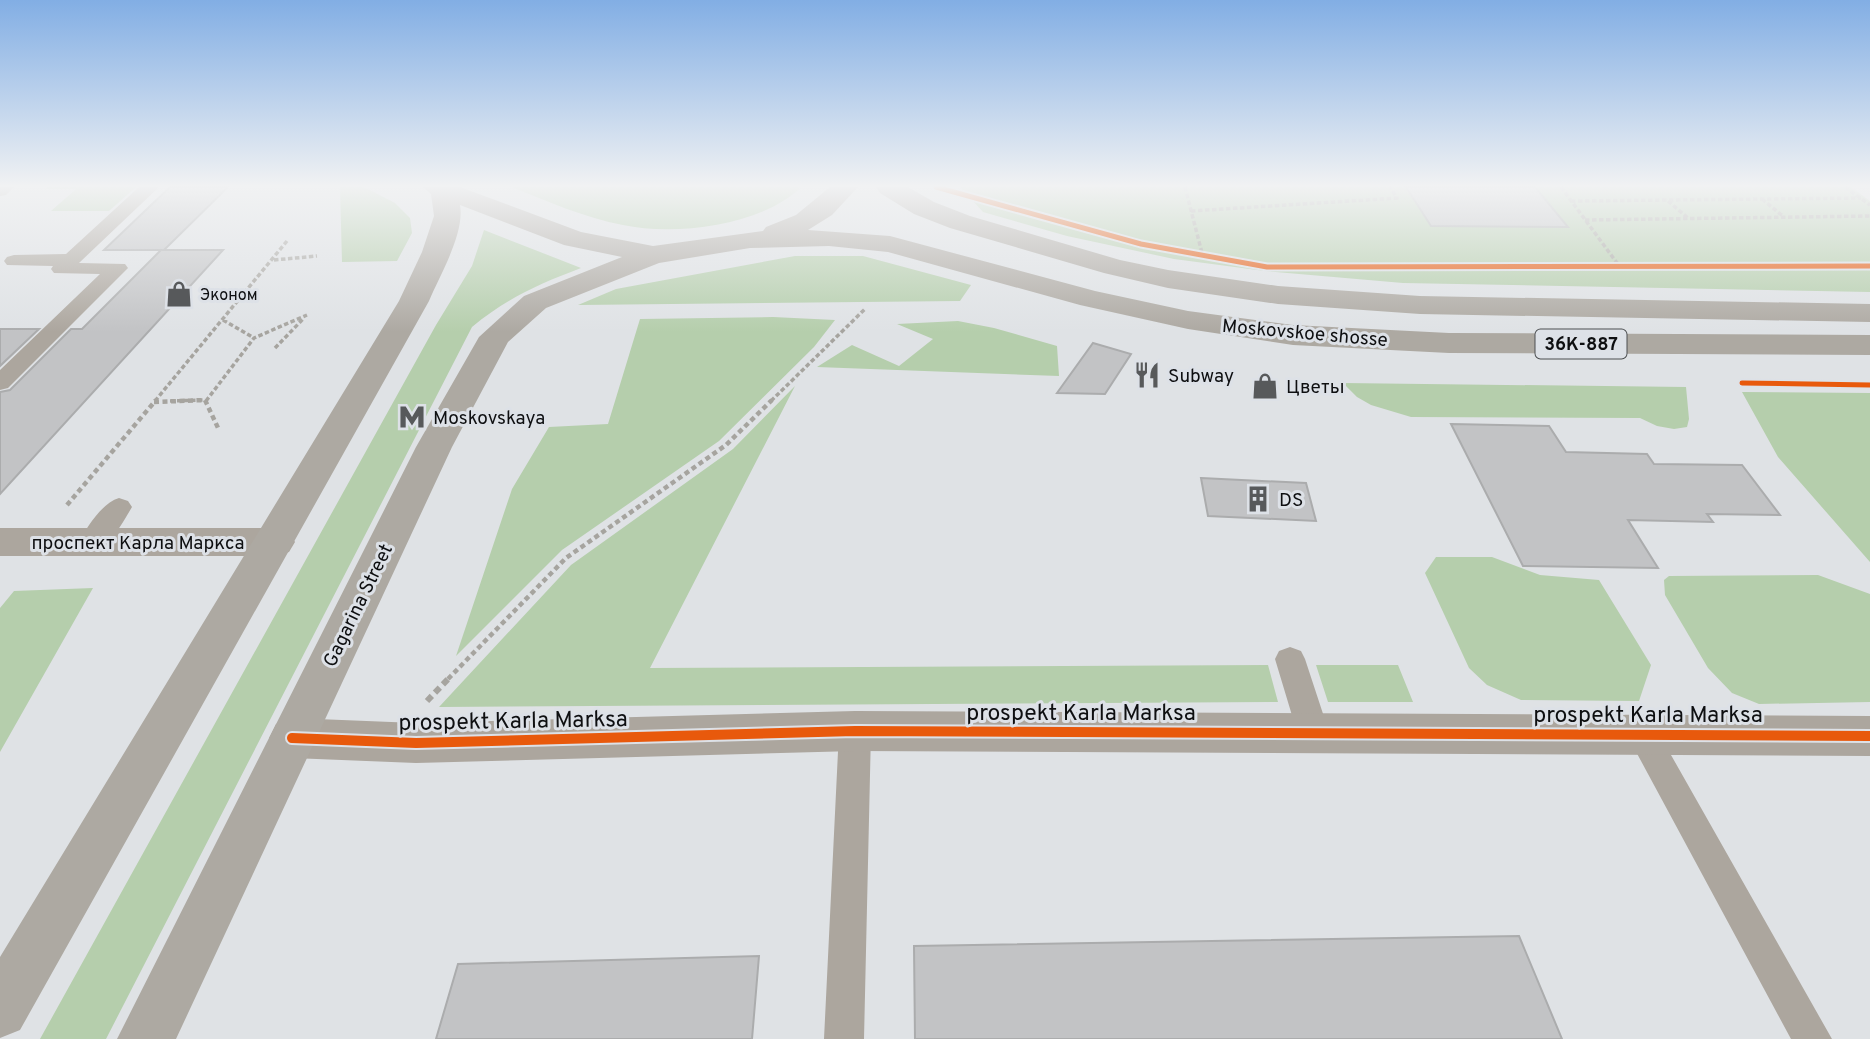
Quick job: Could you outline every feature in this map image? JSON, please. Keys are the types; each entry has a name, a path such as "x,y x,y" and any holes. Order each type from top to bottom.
{"main road":[{"path":"0,1010 414,301 442,235"},
{"name":"Moskovskoe shosse","path":"564,235 653,255 750,240 829,238 890,244 1091,299 1188,320 1293,335 1449,343 1870,345"},
{"name":"Moskovskoe shosse","path":"750,240 763,235"},
{"name":"Moskovskoe shosse","path":"1006,235 1114,267 1168,279 1278,295 1420,305 1870,313"},
{"name":"Gagarina Street","path":"146,1039 435,447 495,337 536,302 653,255"}],"street":[{"name":"проспект Карла Маркса","path":"17,542 275,542"},
{"name":"prospekt Karla Marksa","path":"292,738 416,743 855,731 1870,736"}],"lane":[{"path":"0,383 118,268 61,269 97,235"},
{"path":"14,261 70,260"},
{"path":"92,542 118,507"},
{"path":"1290,659 1313,732"},
{"path":"844,1039 855,731"},
{"path":"1643,734 1812,1039"}],"path":[{"path":"1198,235 1199,241"},
{"path":"1596,235 1620,268"},
{"path":"17,542 154,402 287,241"},
{"path":"1192,255 1203,257"},
{"path":"274,260 317,257"},
{"path":"1388,269 1870,266"},
{"path":"421,706 566,558 726,445 866,308"},
{"path":"154,402 205,400 254,338 307,315 275,348"},
{"path":"223,320 254,338"},
{"path":"1742,383 1870,385"},
{"path":"205,400 219,430"}],"green space":[{"path":"341,235 411,235 397,261 342,262"},
{"path":"482,235 498,235 581,268 524,293 472,327 106,1039 40,1039 436,325 472,266"},
{"path":"1870,235 1870,292 1403,283 1265,271 1174,259 1067,236"},
{"path":"795,256 863,256 971,285 960,301 578,305 616,289"},
{"path":"773,317 835,320 814,347 719,441 562,550 456,656 512,489 549,427 608,424 640,319"},
{"path":"958,321 1057,346 1059,376 817,367 852,345 899,366 933,339 897,324"},
{"path":"1343,383 1686,387 1689,419 1687,427 1674,429 1657,426 1640,418 1411,417 1371,405 1357,397"},
{"path":"795,386 650,668 1268,665 1278,702 439,707 571,565 733,449"},
{"path":"1742,392 1870,393 1870,562 1778,457"},
{"path":"1436,557 1492,557 1540,575 1599,580 1651,665 1639,701 1521,700 1487,685 1469,668 1425,573"},
{"path":"1818,575 1870,594 1870,702 1759,704 1732,693 1708,668 1665,595 1664,580 1669,576"},
{"path":"93,588 0,752 0,608 14,591"},
{"path":"1316,665 1398,665 1413,702 1328,702"}],"building":[{"path":"119,235 179,235 164,250 223,250 0,494 0,392 10,390 71,329 82,329 161,250 104,250"},
{"path":"0,329 39,329 0,366"},
{"path":"1093,343 1131,354 1105,394 1057,393"},
{"path":"1451,424 1549,426 1566,452 1647,454 1654,464 1742,465 1780,515 1707,514 1713,522 1628,520 1658,568 1523,566"},
{"name":"DS","path":"1201,478 1306,483 1316,521 1208,516"},
{"path":"1519,936 1562,1039 915,1039 914,946"},
{"path":"759,956 752,1039 436,1039 458,964"}],"cycle path":[{"path":"1109,235 1183,253 1267,267 1870,266"},
{"path":"1742,383 1870,385"},
{"path":"292,738 416,743 855,731 1870,736"}],"place":[{"name":"Эконом","path":"179,294"},
{"name":"Subway","path":"1147,375"},
{"name":"Цветы","path":"1265,386"},
{"name":"Moskovskaya","path":"412,417"},
{"name":"DS","path":"1258,499"}]}
